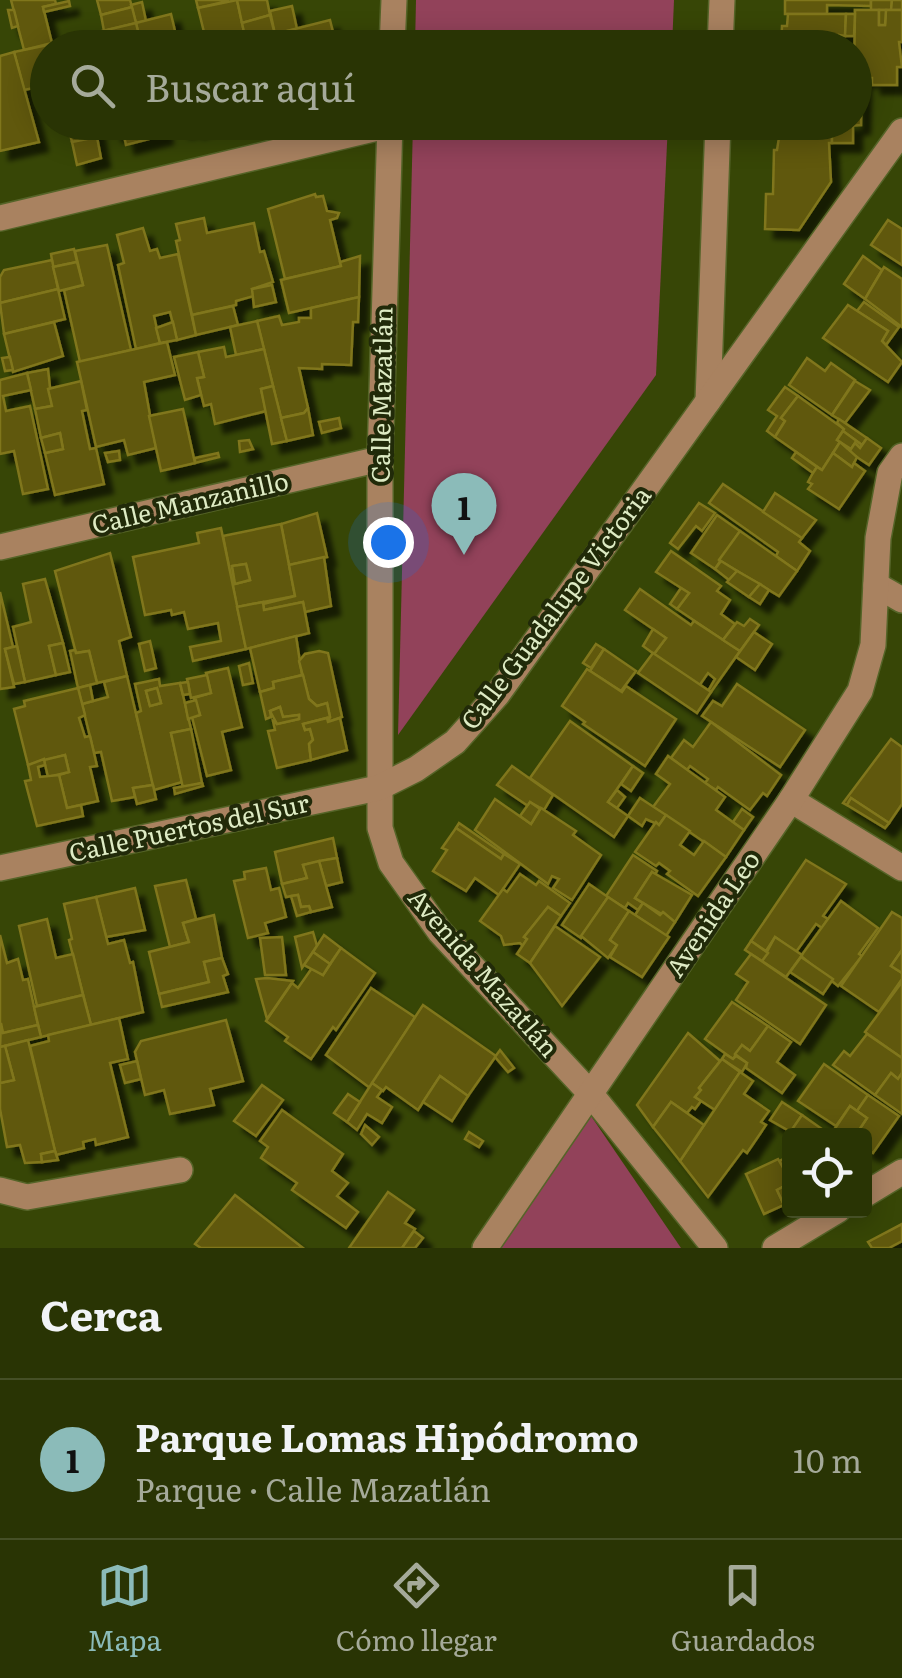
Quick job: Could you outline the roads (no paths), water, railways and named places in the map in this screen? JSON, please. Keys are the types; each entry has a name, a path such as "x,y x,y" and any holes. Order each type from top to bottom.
{"street":[{"path":"393,30 394,0"},
{"path":"721,30 722,0"},
{"name":"Calle Guadalupe Victoria","path":"378,788 416,769 455,742 497,695 902,131"},
{"path":"0,218 324,140"},
{"name":"Calle Mazatlán","path":"378,788 380,459 390,140"},
{"path":"708,401 717,140"},
{"name":"Avenida Leo","path":"485,1248 790,800 860,690 873,645 878,538 890,474 902,456"},
{"name":"Calle Manzanillo","path":"0,546 380,459"},
{"path":"876,585 902,600"},
{"name":"Calle Puertos del Sur","path":"0,868 378,788"},
{"name":"Avenida Mazatlán","path":"378,788 380,828 391,863 411,895 440,932 590,1093 714,1248"},
{"path":"790,800 902,868"},
{"path":"0,1190 26,1197 180,1170"},
{"path":"872,1190 902,1172"},
{"path":"775,1248 825,1218"}],"place":[{"name":"Parque Lomas Hipódromo","path":"464,555"}]}
